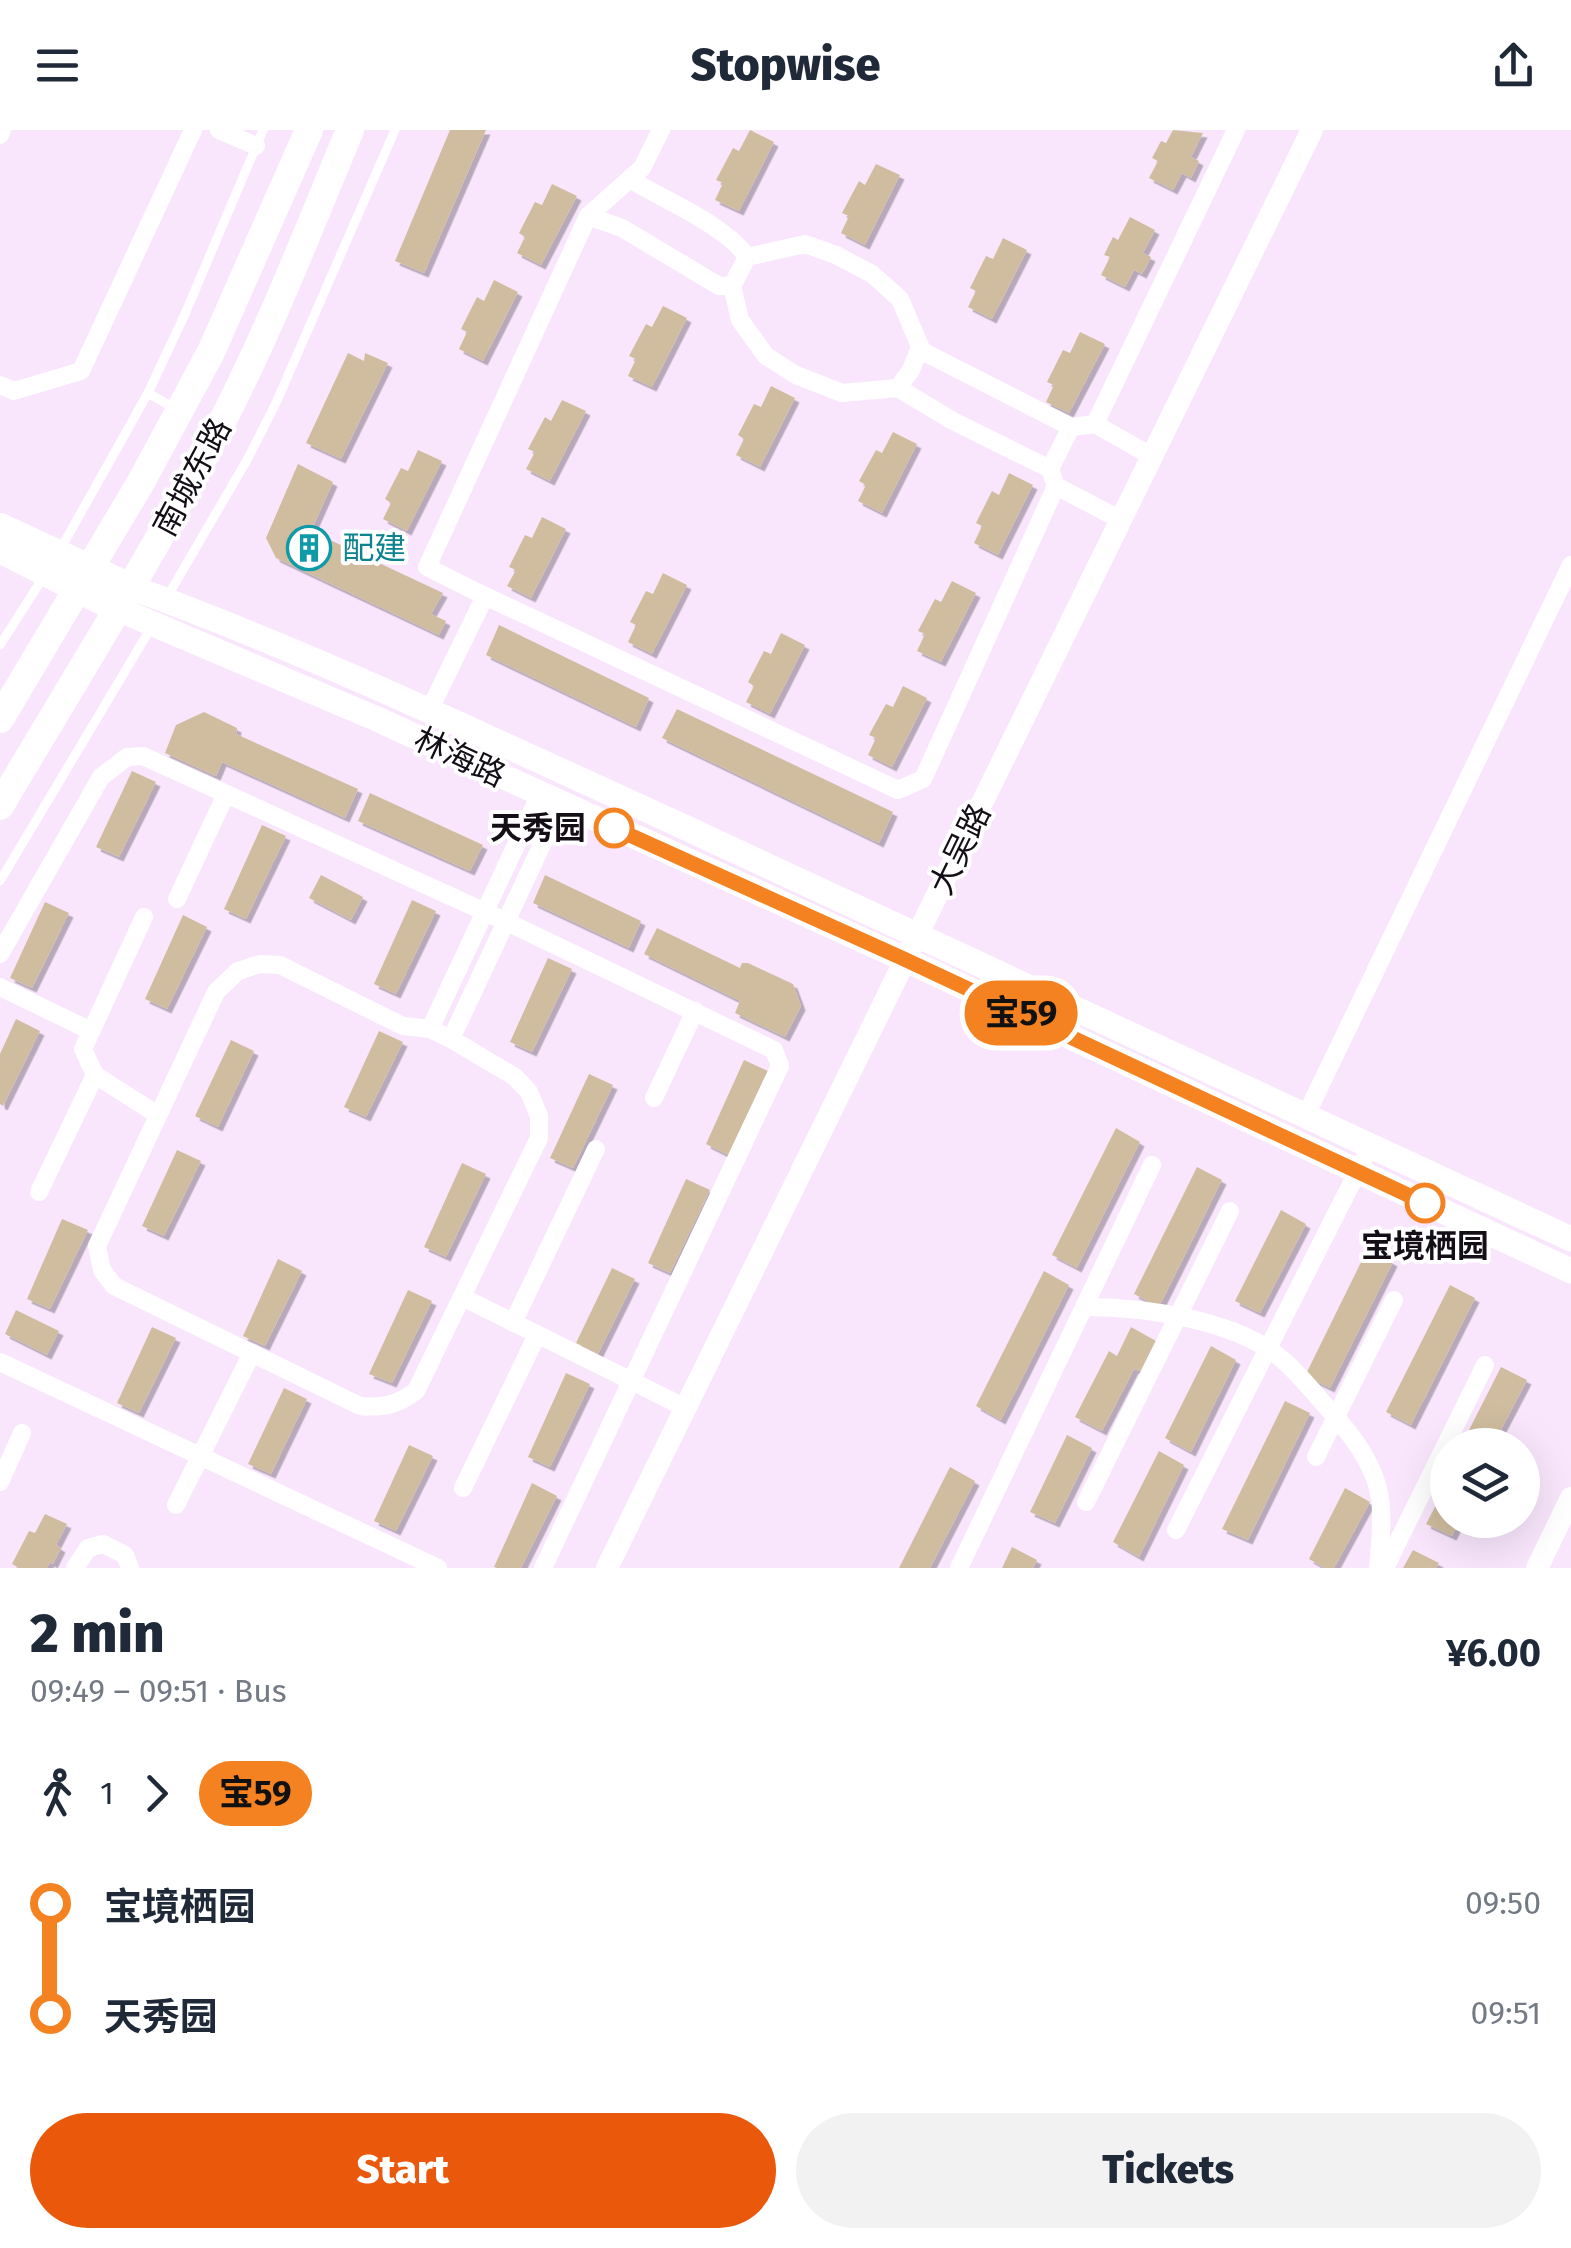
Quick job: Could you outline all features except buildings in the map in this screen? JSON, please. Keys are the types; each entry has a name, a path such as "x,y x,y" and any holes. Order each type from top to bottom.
{"main road":[{"name":"南城东路","path":"0,719 212,352 309,130"},
{"name":"南城东路","path":"0,806 191,481 250,364 350,130"},
{"name":"林海路","path":"0,527 52,563 124,598 152,626 378,718 1571,1271"},
{"name":"林海路","path":"0,549 52,563"},
{"name":"林海路","path":"124,598 166,600 429,711 1571,1239"}],"street":[{"path":"0,385 14,391 81,371 194,130"},
{"path":"220,130 259,138"},
{"path":"661,130 642,168 588,216 428,567 898,790 924,779 1053,478 1070,427"},
{"path":"1095,424 1236,130"},
{"name":"大吴路","path":"606,1568 1312,130"},
{"path":"630,179 716,229 740,246 747,257"},
{"path":"588,216 622,228 719,286 732,286"},
{"path":"747,257 805,244 836,255 872,274 900,299 922,351 1070,427 1095,424 1152,457"},
{"path":"747,257 732,286 740,320 766,356 796,375 842,393 898,388 1121,520"},
{"path":"898,388 920,347"},
{"path":"1306,1115 1571,565"},
{"path":"429,711 484,596"},
{"path":"0,954 101,777 127,758 143,756 770,1046 780,1059 780,1066 543,1568"},
{"path":"177,899 226,794"},
{"path":"430,1029 484,912 550,799"},
{"path":"451,1039 506,921 550,799"},
{"path":"144,917 83,1049 95,1074 158,1115"},
{"path":"260,964 280,965 402,1026 430,1029 451,1039 515,1078 529,1092 539,1116 539,1138 416,1390 400,1403 382,1408 360,1406 114,1286 102,1270 97,1246 216,992 238,970 260,964"},
{"path":"0,988 91,1032"},
{"path":"654,1098 695,1011"},
{"path":"39,1192 95,1074"},
{"path":"1176,1530 1371,1145"},
{"path":"513,1323 596,1149"},
{"path":"958,1568 1152,1165"},
{"path":"1086,1502 1230,1210"},
{"path":"462,1297 686,1408"},
{"path":"1316,1457 1394,1300"},
{"path":"1086,1307 1179,1316 1216,1326 1282,1358 1336,1417 1368,1461 1380,1496 1381,1568"},
{"path":"463,1488 537,1335"},
{"path":"176,1505 252,1353"},
{"path":"0,1362 438,1568"},
{"path":"1381,1568 1485,1364"},
{"path":"0,1482 22,1433"},
{"path":"1536,1568 1571,1498"},
{"path":"75,1568 88,1548 103,1544 125,1555 130,1568"}],"lane":[{"path":"0,882 248,460 395,130"},
{"path":"0,646 148,394 259,138"},
{"path":"148,394 180,411"}],"bus line":[{"name":"宝59","path":"614,828 1425,1203"}],"place":[{"name":"配建","path":"309,548"},
{"name":"天秀园","path":"614,828"},
{"name":"宝境栖园","path":"1425,1203"}]}
